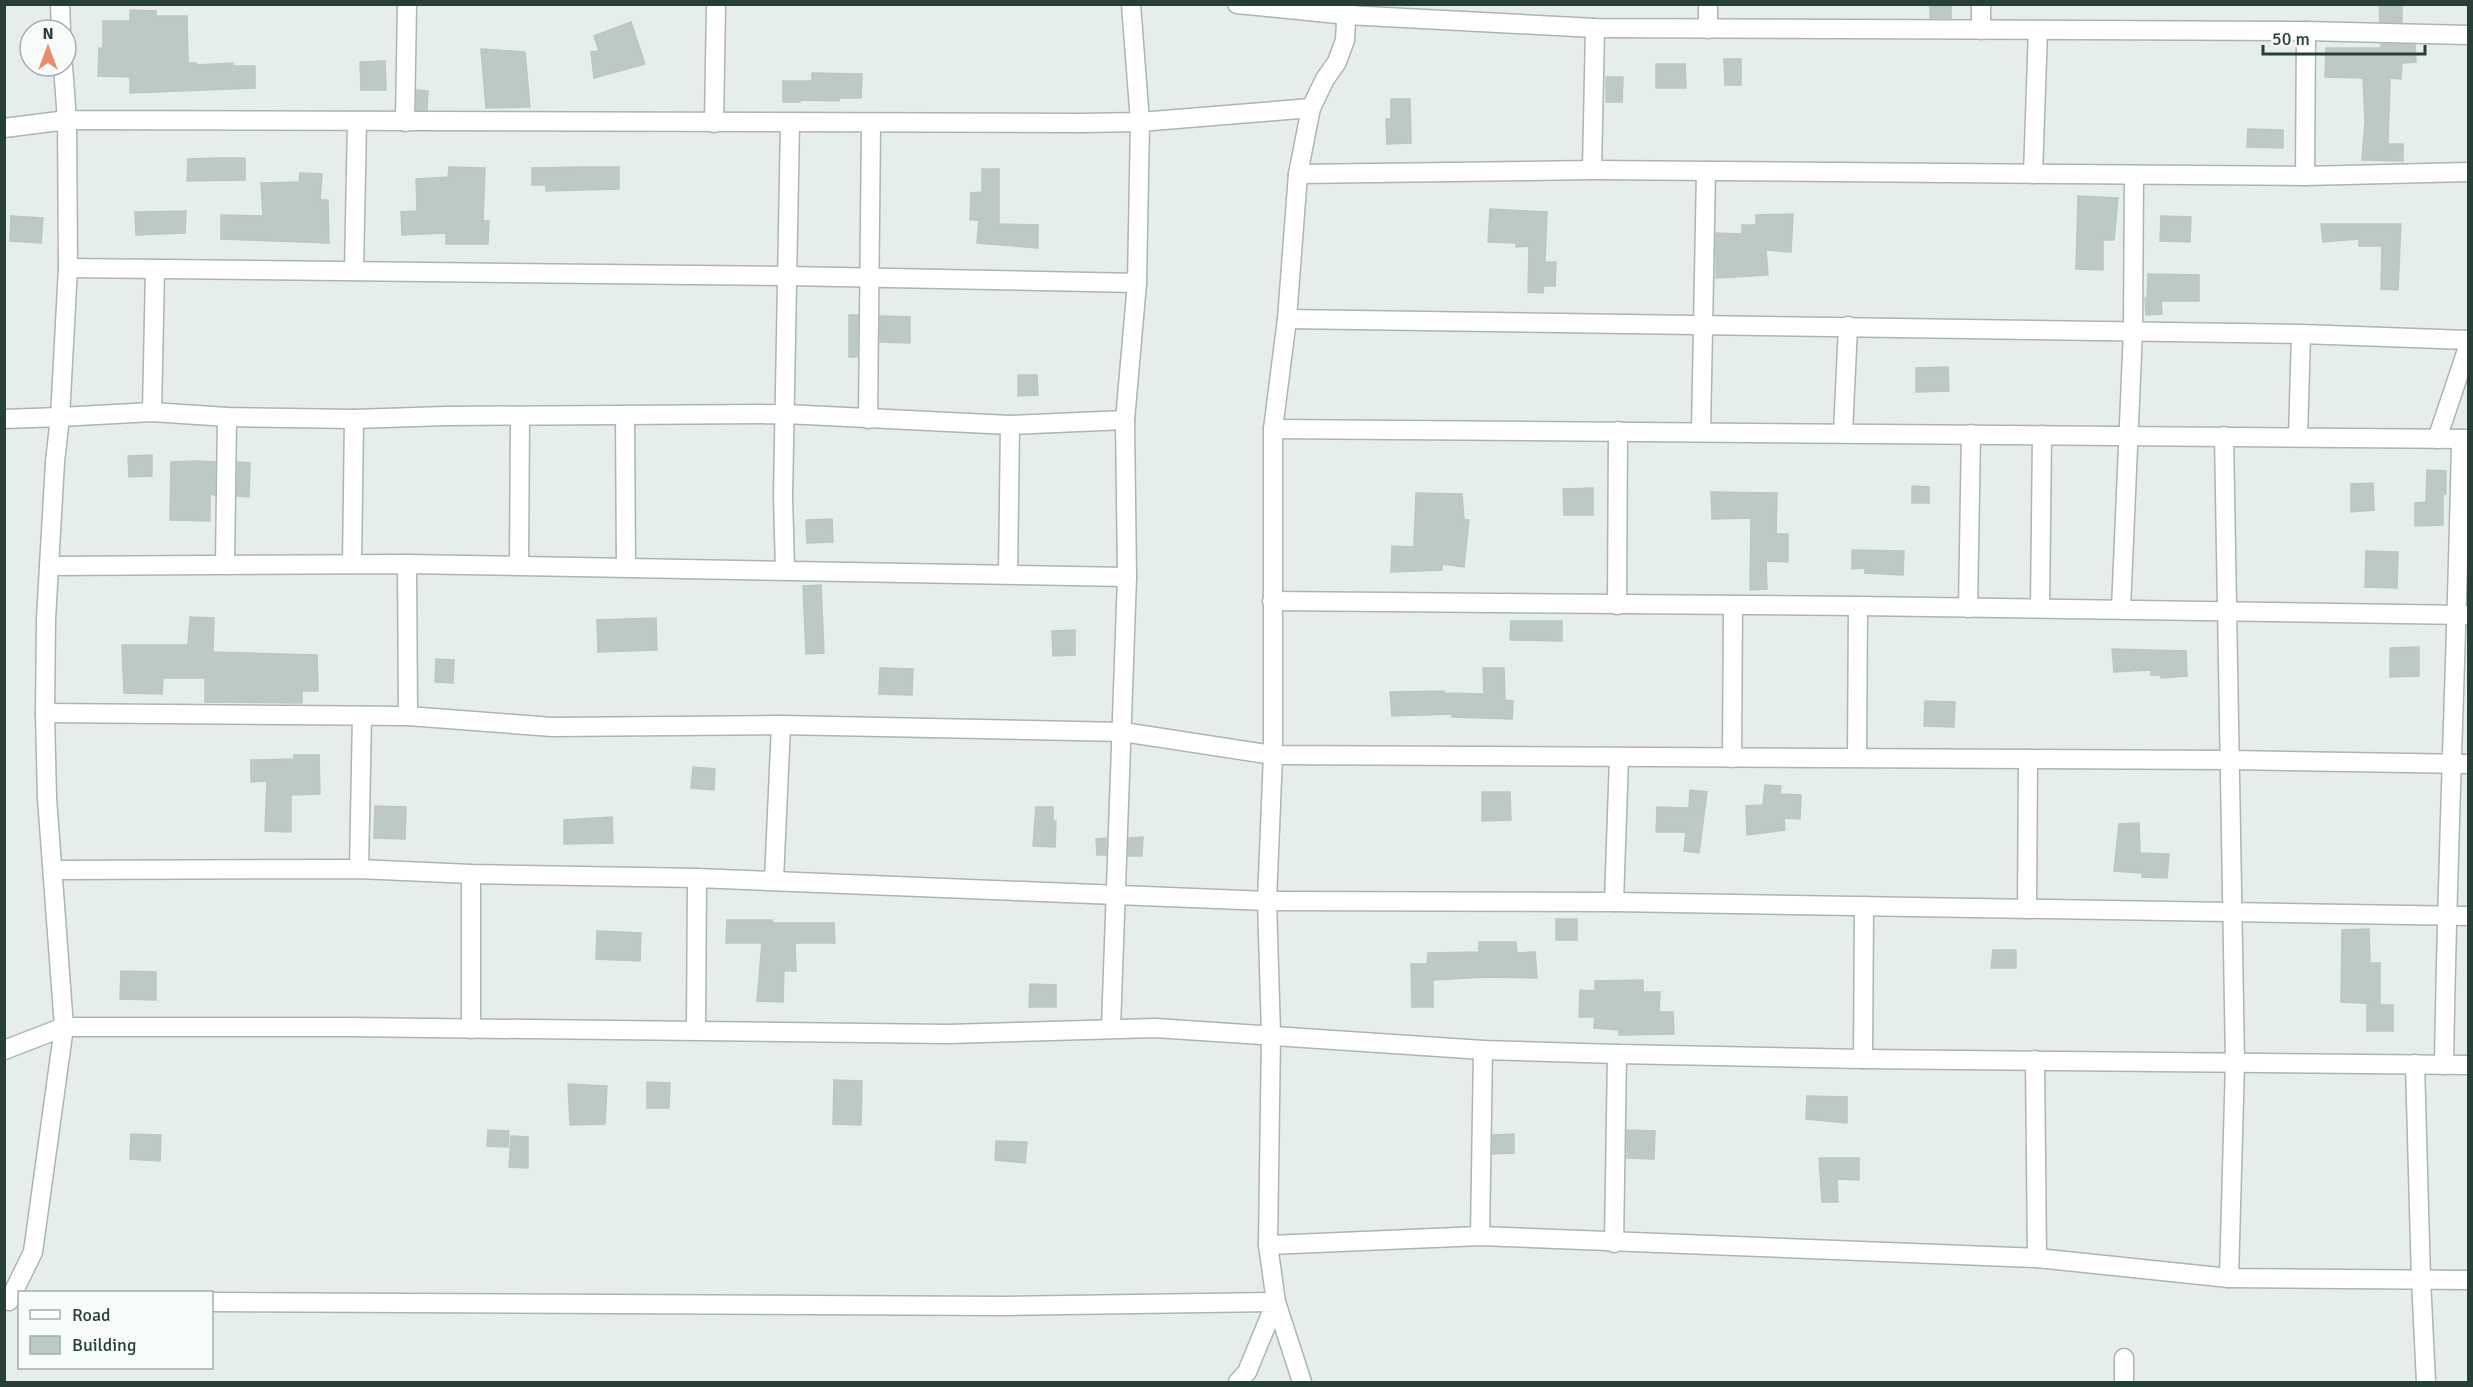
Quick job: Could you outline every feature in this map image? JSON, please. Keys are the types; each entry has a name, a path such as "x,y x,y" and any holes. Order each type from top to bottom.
{"street":[{"path":"405,122 407,4"},
{"path":"714,123 716,4"},
{"path":"1111,1028 1123,732 1126,577 1125,420 1137,283 1140,122 1131,4"},
{"path":"1236,4 1595,28 2306,31 2469,35"},
{"path":"1708,4 1708,28"},
{"path":"1981,4 1981,30"},
{"path":"1302,1383 1276,1302 1268,1245 1271,1034 1267,901 1273,755 1274,429 1287,318 1299,174 1311,108 1324,79 1337,62 1345,40 1347,10"},
{"path":"1592,170 1595,28"},
{"path":"2033,174 2038,30"},
{"path":"2305,176 2306,31"},
{"path":"11,1301 33,1252 64,1027 47,798 45,713 49,566 68,268 67,120 64,78"},
{"path":"4,128 67,120 1140,122 1311,108"},
{"path":"354,271 357,121"},
{"path":"785,570 783,496 790,123"},
{"path":"868,419 871,123"},
{"path":"1299,174 1592,170 2305,176 2469,172"},
{"path":"1701,432 1706,171"},
{"path":"2121,609 2133,331 2134,176"},
{"path":"68,268 787,276 1137,283"},
{"path":"152,412 155,269"},
{"path":"1287,318 2301,334 2469,340"},
{"path":"1843,433 1848,326"},
{"path":"2298,437 2301,334"},
{"path":"2437,439 2469,347"},
{"path":"4,419 152,412 227,417 354,419 446,416 785,414 1010,425 1125,420"},
{"path":"625,416 626,567"},
{"path":"225,564 227,417"},
{"path":"519,565 520,417"},
{"path":"352,564 354,419"},
{"path":"1008,574 1010,425"},
{"path":"1274,429 2465,439 2460,764 2446,916 2444,1065"},
{"path":"1617,604 1618,431"},
{"path":"1968,608 1971,434"},
{"path":"2040,609 2043,435"},
{"path":"2224,436 2235,1062 2229,1278"},
{"path":"406,564 408,716"},
{"path":"49,566 519,565 1126,577"},
{"path":"1272,601 2227,610 2463,615"},
{"path":"1732,758 1733,606"},
{"path":"1857,758 1858,606"},
{"path":"45,713 408,716 552,727 781,725 1123,732 1273,755 2231,760 2460,764"},
{"path":"359,869 362,716"},
{"path":"774,880 781,725"},
{"path":"1614,902 1619,757"},
{"path":"2027,909 2028,759"},
{"path":"53,870 359,869 471,874 774,880 1115,893 1202,900 1614,902 2469,916"},
{"path":"471,874 471,1029"},
{"path":"696,1030 697,878"},
{"path":"1863,1059 1864,906"},
{"path":"4,1050 64,1027 696,1030 948,1034 1155,1028 1483,1050 1617,1054 1863,1059 2469,1065"},
{"path":"1480,1236 1483,1050"},
{"path":"1614,1243 1617,1054"},
{"path":"2034,1060 2037,1258"},
{"path":"2415,1064 2426,1383"},
{"path":"1268,1245 1480,1236 2037,1258 2229,1278 2469,1280"},
{"path":"213,1302 1004,1306 1276,1302"},
{"path":"1238,1383 1247,1372 1276,1302"},
{"path":"2124,1358 2124,1383"}],"building":[{"path":"1930,4 1951,4 1951,18 1930,18"},
{"path":"2379,4 2402,4 2402,22 2380,22"},
{"path":"130,10 156,11 156,16 187,16 188,63 196,63 196,65 233,63 233,66 255,66 255,88 130,93 130,77 98,76 99,48 103,48 103,21 130,21"},
{"path":"631,22 645,64 594,78 591,52 599,51 594,36"},
{"path":"2381,44 2415,45 2416,62 2402,63 2401,79 2390,78 2388,144 2403,144 2403,161 2362,160 2365,122 2363,78 2325,77 2326,48 2381,48"},
{"path":"481,49 525,52 530,107 486,108"},
{"path":"1724,59 1741,59 1741,85 1725,85"},
{"path":"385,61 386,90 361,90 360,62"},
{"path":"1656,64 1685,64 1686,88 1656,88"},
{"path":"812,73 862,74 861,98 839,98 839,101 783,102 783,81 812,81"},
{"path":"1606,77 1623,77 1622,102 1606,102"},
{"path":"417,90 428,91 427,110 416,110"},
{"path":"1391,99 1410,99 1411,143 1387,144 1386,119 1391,119"},
{"path":"2248,129 2283,130 2283,148 2247,147"},
{"path":"245,158 245,180 187,181 188,159"},
{"path":"449,167 485,168 483,221 489,221 488,244 446,244 446,233 402,235 401,212 417,211 416,179 448,177"},
{"path":"619,167 619,189 546,191 546,185 532,185 532,168"},
{"path":"982,169 999,169 999,224 1038,225 1038,248 977,243 979,220 970,220 971,193 982,192"},
{"path":"300,173 322,174 320,200 328,200 329,243 221,239 221,215 263,216 261,183 299,182"},
{"path":"2078,196 2118,198 2114,240 2103,240 2103,270 2076,269"},
{"path":"1490,209 1547,212 1545,262 1556,262 1555,286 1544,286 1543,293 1528,292 1529,246 1516,247 1516,243 1488,242"},
{"path":"186,211 185,233 136,235 135,212"},
{"path":"1793,214 1791,252 1766,250 1768,275 1716,278 1716,233 1742,234 1742,225 1756,225 1756,215"},
{"path":"11,216 43,218 41,243 10,241"},
{"path":"2161,216 2191,217 2190,242 2160,241"},
{"path":"2321,224 2401,224 2398,290 2381,289 2382,246 2359,246 2359,239 2323,242"},
{"path":"2148,274 2199,275 2199,301 2161,301 2162,314 2146,315 2145,298 2147,298"},
{"path":"849,315 858,315 857,357 849,357"},
{"path":"880,316 910,317 910,343 880,342"},
{"path":"1948,367 1949,391 1916,392 1916,368"},
{"path":"1018,375 1037,375 1038,395 1018,396"},
{"path":"152,455 152,476 129,477 128,456"},
{"path":"171,462 215,462 215,495 210,494 210,521 170,520"},
{"path":"238,462 250,463 249,497 237,496"},
{"path":"2427,470 2446,471 2443,525 2415,526 2415,503 2426,502"},
{"path":"2373,483 2374,510 2351,512 2351,484"},
{"path":"1912,486 1929,487 1929,503 1912,503"},
{"path":"1593,488 1593,515 1564,515 1563,489"},
{"path":"1711,492 1777,493 1776,534 1788,534 1788,562 1766,561 1767,589 1750,590 1751,518 1712,519"},
{"path":"1416,493 1462,494 1464,520 1469,520 1464,567 1442,564 1442,570 1391,572 1392,546 1414,547"},
{"path":"832,519 833,542 807,543 806,520"},
{"path":"1852,550 1904,551 1903,575 1865,573 1865,568 1852,569"},
{"path":"2366,551 2398,552 2397,588 2365,587"},
{"path":"821,585 824,653 806,654 803,586"},
{"path":"190,617 214,618 213,652 317,655 318,691 302,691 302,703 205,702 205,678 163,678 162,694 124,693 122,645 188,645"},
{"path":"656,618 657,650 598,652 597,620"},
{"path":"1511,621 1562,621 1562,641 1510,640"},
{"path":"1075,630 1075,655 1053,656 1052,631"},
{"path":"2419,647 2419,676 2390,677 2390,648"},
{"path":"2112,649 2186,651 2187,676 2161,678 2160,675 2151,675 2151,670 2114,672"},
{"path":"436,659 454,660 453,683 435,682"},
{"path":"880,668 913,669 912,695 879,694"},
{"path":"1483,668 1504,668 1505,700 1513,701 1512,719 1452,717 1452,714 1392,716 1390,692 1444,691 1444,693 1484,694"},
{"path":"1925,701 1955,702 1954,727 1924,726"},
{"path":"294,755 319,755 320,794 291,795 291,832 265,831 267,781 251,782 251,760 294,759"},
{"path":"693,767 715,769 714,790 691,788"},
{"path":"1765,785 1781,786 1780,794 1801,795 1800,819 1784,818 1785,830 1747,835 1746,806 1763,805"},
{"path":"1690,790 1707,792 1699,853 1684,851 1686,832 1656,832 1657,807 1689,808"},
{"path":"1482,792 1510,792 1511,820 1482,821"},
{"path":"375,806 406,807 405,839 374,838"},
{"path":"1036,807 1053,807 1053,821 1056,821 1055,847 1033,846"},
{"path":"612,817 613,843 564,844 564,820"},
{"path":"2139,823 2140,853 2169,854 2167,878 2142,877 2142,873 2114,871 2119,824"},
{"path":"1143,837 1142,856 1128,856 1129,838"},
{"path":"1106,838 1106,855 1097,855 1096,839"},
{"path":"1556,919 1577,919 1577,940 1556,940"},
{"path":"727,920 834,923 835,943 795,943 796,971 784,971 783,1002 757,1001 762,943 726,943"},
{"path":"2369,929 2370,963 2380,963 2380,1004 2341,1002 2342,930"},
{"path":"597,931 641,933 640,961 596,959"},
{"path":"1479,942 1516,942 1517,953 1535,952 1537,978 1487,977 1433,980 1433,1007 1412,1007 1411,964 1427,964 1428,953 1479,952"},
{"path":"1993,950 2016,950 2016,968 1991,968"},
{"path":"121,971 156,972 156,1000 120,999"},
{"path":"1643,980 1643,992 1660,992 1659,1012 1673,1012 1674,1034 1619,1035 1619,1030 1594,1028 1595,1017 1579,1017 1580,990 1595,991 1595,981"},
{"path":"1030,984 1056,985 1056,1007 1029,1007"},
{"path":"2367,1005 2393,1005 2393,1031 2367,1031"},
{"path":"834,1080 862,1081 861,1125 833,1124"},
{"path":"647,1082 670,1083 669,1108 647,1108"},
{"path":"568,1084 607,1086 605,1124 570,1125"},
{"path":"1807,1096 1847,1097 1847,1123 1806,1119"},
{"path":"488,1130 509,1131 508,1147 487,1146"},
{"path":"1627,1130 1655,1131 1654,1159 1627,1158"},
{"path":"131,1134 161,1135 160,1161 130,1159"},
{"path":"1514,1134 1514,1153 1493,1154 1493,1135"},
{"path":"511,1136 528,1137 528,1168 509,1167"},
{"path":"996,1141 1027,1142 1025,1163 995,1160"},
{"path":"1819,1158 1859,1158 1859,1180 1837,1179 1838,1202 1822,1202"}]}
